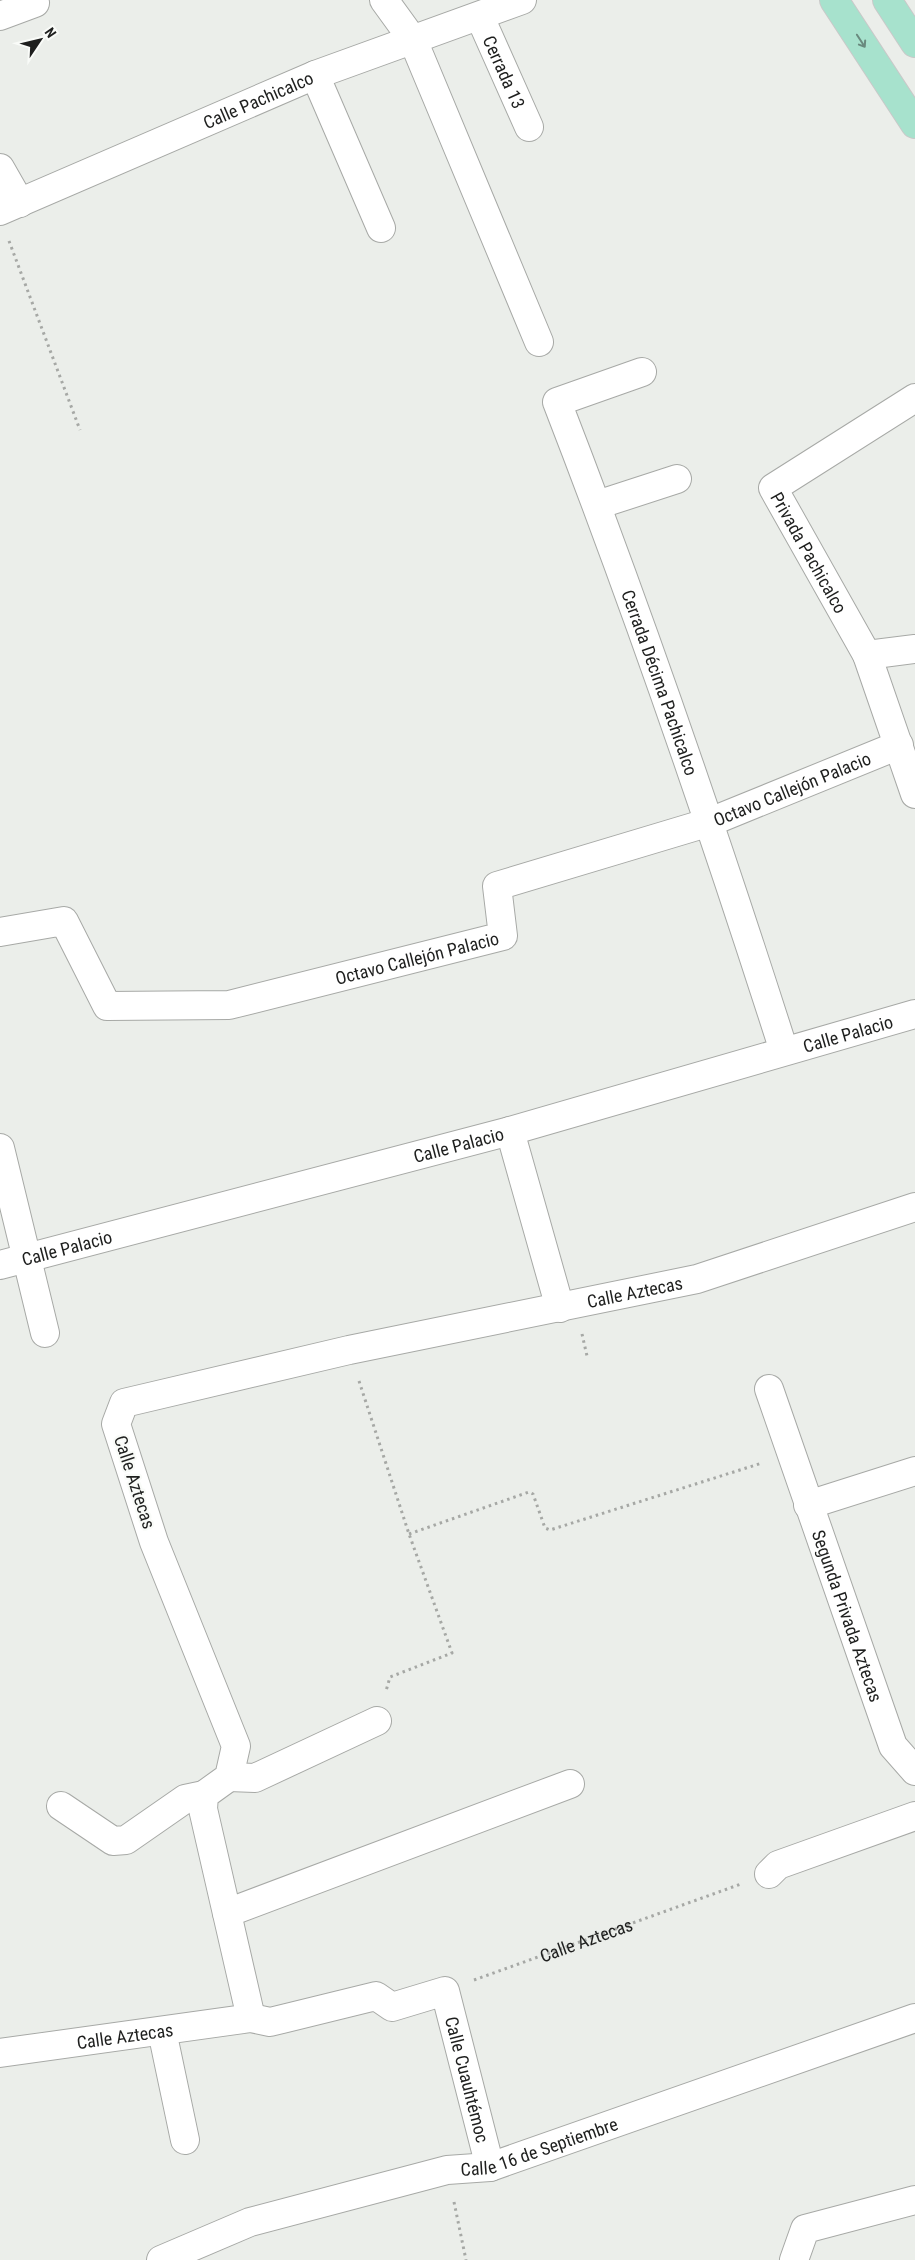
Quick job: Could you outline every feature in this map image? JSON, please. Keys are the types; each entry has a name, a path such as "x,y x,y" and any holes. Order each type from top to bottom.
{"main road":[{"path":"834,0 915,124"},
{"path":"887,0 915,43"}],"street":[{"path":"384,0 413,40 539,342"},
{"name":"Calle Pachicalco","path":"9,216 315,75 480,17 522,0"},
{"path":"0,16 35,3"},
{"name":"Cerrada 13","path":"480,17 528,127"},
{"path":"315,75 381,228"},
{"path":"0,168 9,216"},
{"name":"Cerrada Décima Pachicalco","path":"642,372 557,402 597,505 710,822 784,1051"},
{"name":"Privada Pachicalco","path":"899,745 867,655 773,488 915,398"},
{"path":"597,505 677,479"},
{"path":"867,655 915,649"},
{"path":"899,745 915,794"},
{"name":"Octavo Callejón Palacio","path":"0,932 64,921 107,1006 229,1004 502,936 497,886 710,822 899,745"},
{"name":"Calle Palacio","path":"0,1265 510,1131 915,1014"},
{"path":"510,1131 560,1308"},
{"path":"0,1148 45,1333"},
{"name":"Calle Aztecas","path":"229,1777 236,1746 154,1542 116,1424 124,1403 348,1350 696,1279 915,1207"},
{"name":"Segunda Privada Aztecas","path":"769,1388 893,1746 915,1771"},
{"path":"808,1505 915,1471"},
{"path":"61,1806 113,1841 126,1840 185,1799 204,1795 229,1777 255,1778 377,1721"},
{"path":"227,1913 570,1784"},
{"path":"204,1795 203,1809 251,2018"},
{"path":"769,1874 778,1865 915,1816"},
{"name":"Calle Aztecas","path":"0,2053 251,2018 270,2022 376,1996 392,2007 445,1991"},
{"name":"Calle Cuauhtémoc","path":"445,1991 490,2167"},
{"name":"Calle 16 de Septiembre","path":"161,2260 250,2222 447,2170 490,2167 915,2018"},
{"path":"162,2031 184,2140"},
{"path":"794,2260 804,2229 915,2200"}],"path":[{"path":"9,216 80,430"},
{"path":"348,1350 408,1534 452,1653 390,1677 377,1721"},
{"path":"408,1534 528,1492 533,1494 545,1528 550,1530 791,1454"},
{"name":"Calle Aztecas","path":"445,1991 769,1874"},
{"path":"447,2170 466,2260"}]}
